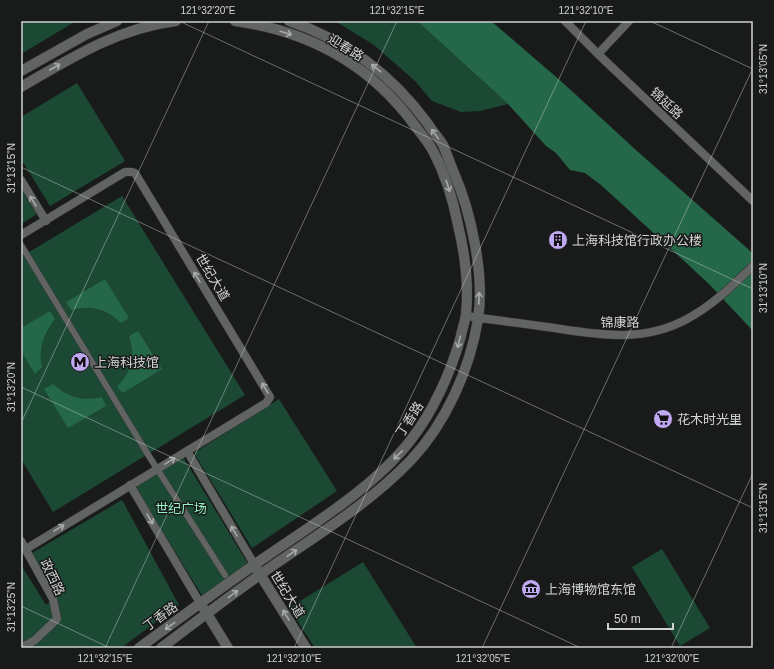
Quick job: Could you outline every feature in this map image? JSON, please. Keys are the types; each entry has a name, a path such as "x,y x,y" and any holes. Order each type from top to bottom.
{"street":[{"path":"21,71 87,34 117,21"},
{"path":"21,87 91,47 109,39 145,26 176,21"},
{"name":"迎春路","path":"235,21 271,28 299,37 326,49 347,60 379,84 391,96"},
{"name":"迎春路","path":"289,21 333,39 360,55 384,75 404,95"},
{"name":"锦延路","path":"565,21 753,201"},
{"path":"598,54 630,21"},
{"name":"丁香路","path":"161,648 260,574 348,513 375,492 411,460 434,430 458,387 467,361 478,318 480,292 473,230 464,195 442,144 404,95"},
{"name":"丁香路","path":"139,648 367,484 401,453 422,424 435,402 456,353 466,316 466,268 455,208 445,176 433,151 391,96"},
{"name":"世纪大道","path":"21,235 125,172 130,171 134,173 270,397 266,403 26,549"},
{"path":"21,180 46,221"},
{"path":"21,245 157,469 225,575"},
{"name":"锦康路","path":"466,316 594,334 618,336 641,334 663,329 686,320 724,294 753,266"},
{"name":"世纪大道","path":"187,451 306,648"},
{"path":"130,486 206,614 228,648"},
{"path":"21,541 26,549"},
{"name":"政西路","path":"21,648 35,640 57,619 53,599 26,549"}],"green space":[{"path":"21,21 76,21 21,54"},
{"path":"335,21 417,21 508,104 480,111 461,112 432,101 415,81 374,45"},
{"path":"77,83 125,161 50,206 21,159 21,117"},
{"path":"21,189 37,214 21,224"},
{"path":"122,196 245,395 53,512 21,459 21,257"},
{"path":"279,399 337,491 252,548 194,453"},
{"name":"世纪广场","path":"183,457 248,564 203,597 135,487"},
{"path":"122,500 179,605 121,648 21,648 21,565 46,605 56,597 32,553"},
{"path":"662,549 710,628 680,646 632,567"},
{"path":"363,562 417,648 315,648 289,608"}],"shaded area":[{"path":"417,21 491,21 562,82 637,151 748,249 753,254 753,331 710,285 601,185 585,173 570,170 556,153 546,146 508,104"},
{"path":"105,279 129,318 121,323 109,314 98,309 85,308 71,310 66,302"},
{"path":"50,311 55,319 47,330 42,342 42,367 35,374 21,351 21,328"},
{"path":"138,331 162,369 123,393 117,387 126,376 131,364 132,350 129,336"},
{"path":"53,384 64,392 82,399 102,397 106,406 68,428 44,389"}],"place":[{"name":"上海科技馆行政办公楼","path":"558,240"},
{"name":"上海科技馆","path":"80,362"},
{"name":"花木时光里","path":"663,419"},
{"name":"上海博物馆东馆","path":"531,589"}]}
